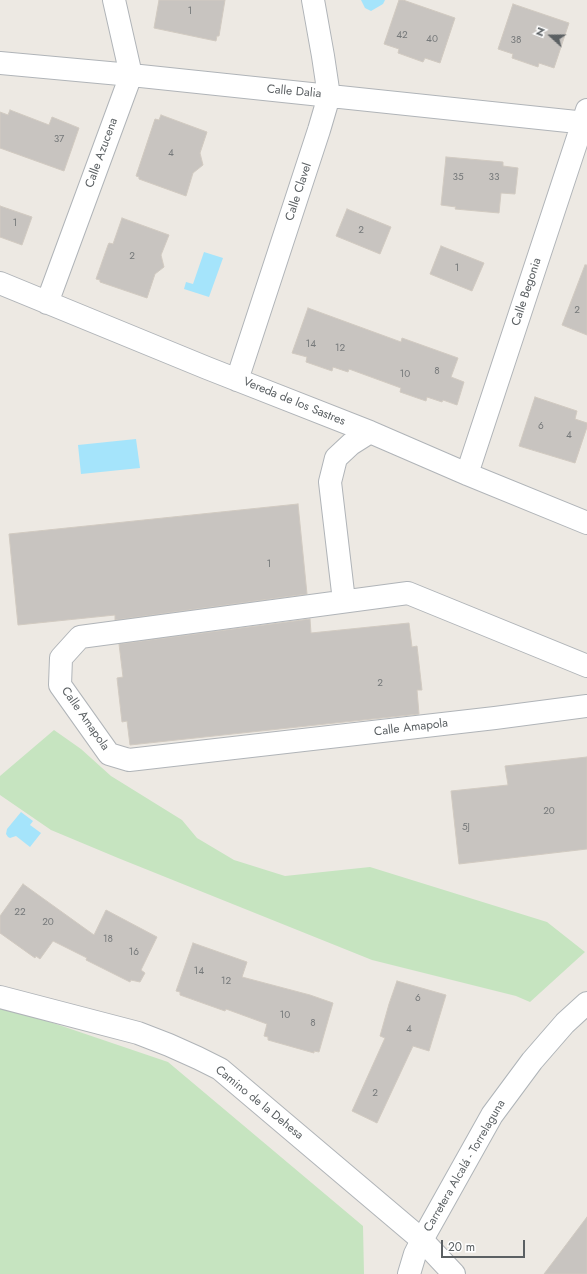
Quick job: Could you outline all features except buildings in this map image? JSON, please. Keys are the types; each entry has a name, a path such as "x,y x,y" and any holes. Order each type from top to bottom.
{"street":[{"path":"114,0 131,75"},
{"name":"Calle Clavel","path":"237,380 329,96 312,0"},
{"name":"Calle Dalia","path":"0,63 329,96 585,118"},
{"name":"Calle Azucena","path":"48,303 131,75"},
{"name":"Calle Begonia","path":"467,474 585,118"},
{"name":"Vereda de los Sastres","path":"0,283 237,380 370,432 467,474 587,523"},
{"path":"344,601 330,482 336,458 351,444 370,432"},
{"name":"Calle Amapola","path":"587,666 408,593 80,637 61,658 60,685 109,754 129,760 587,706"},
{"name":"Camino de la Dehesa","path":"0,997 138,1033 181,1050 220,1069 422,1240 454,1274"},
{"name":"Carretera Alcalá - Torrelaguna","path":"409,1274 415,1254 422,1240 492,1114 565,1022 587,1003"}],"green space":[{"path":"54,730 81,749 111,776 182,820 197,838 234,860 285,876 370,867 547,922 585,952 530,1002 516,996 372,960 51,830 0,795 0,776"},
{"path":"0,1005 168,1062 363,1226 364,1274 0,1274"}],"water":[{"path":"361,0 385,0 383,4 371,11 365,8"},
{"path":"204,252 223,258 209,297 184,289 186,282 193,284"},
{"path":"136,439 140,468 81,474 78,445"},
{"path":"21,812 33,821 30,825 41,833 30,847 16,836 10,838 6,834 7,829"}]}
